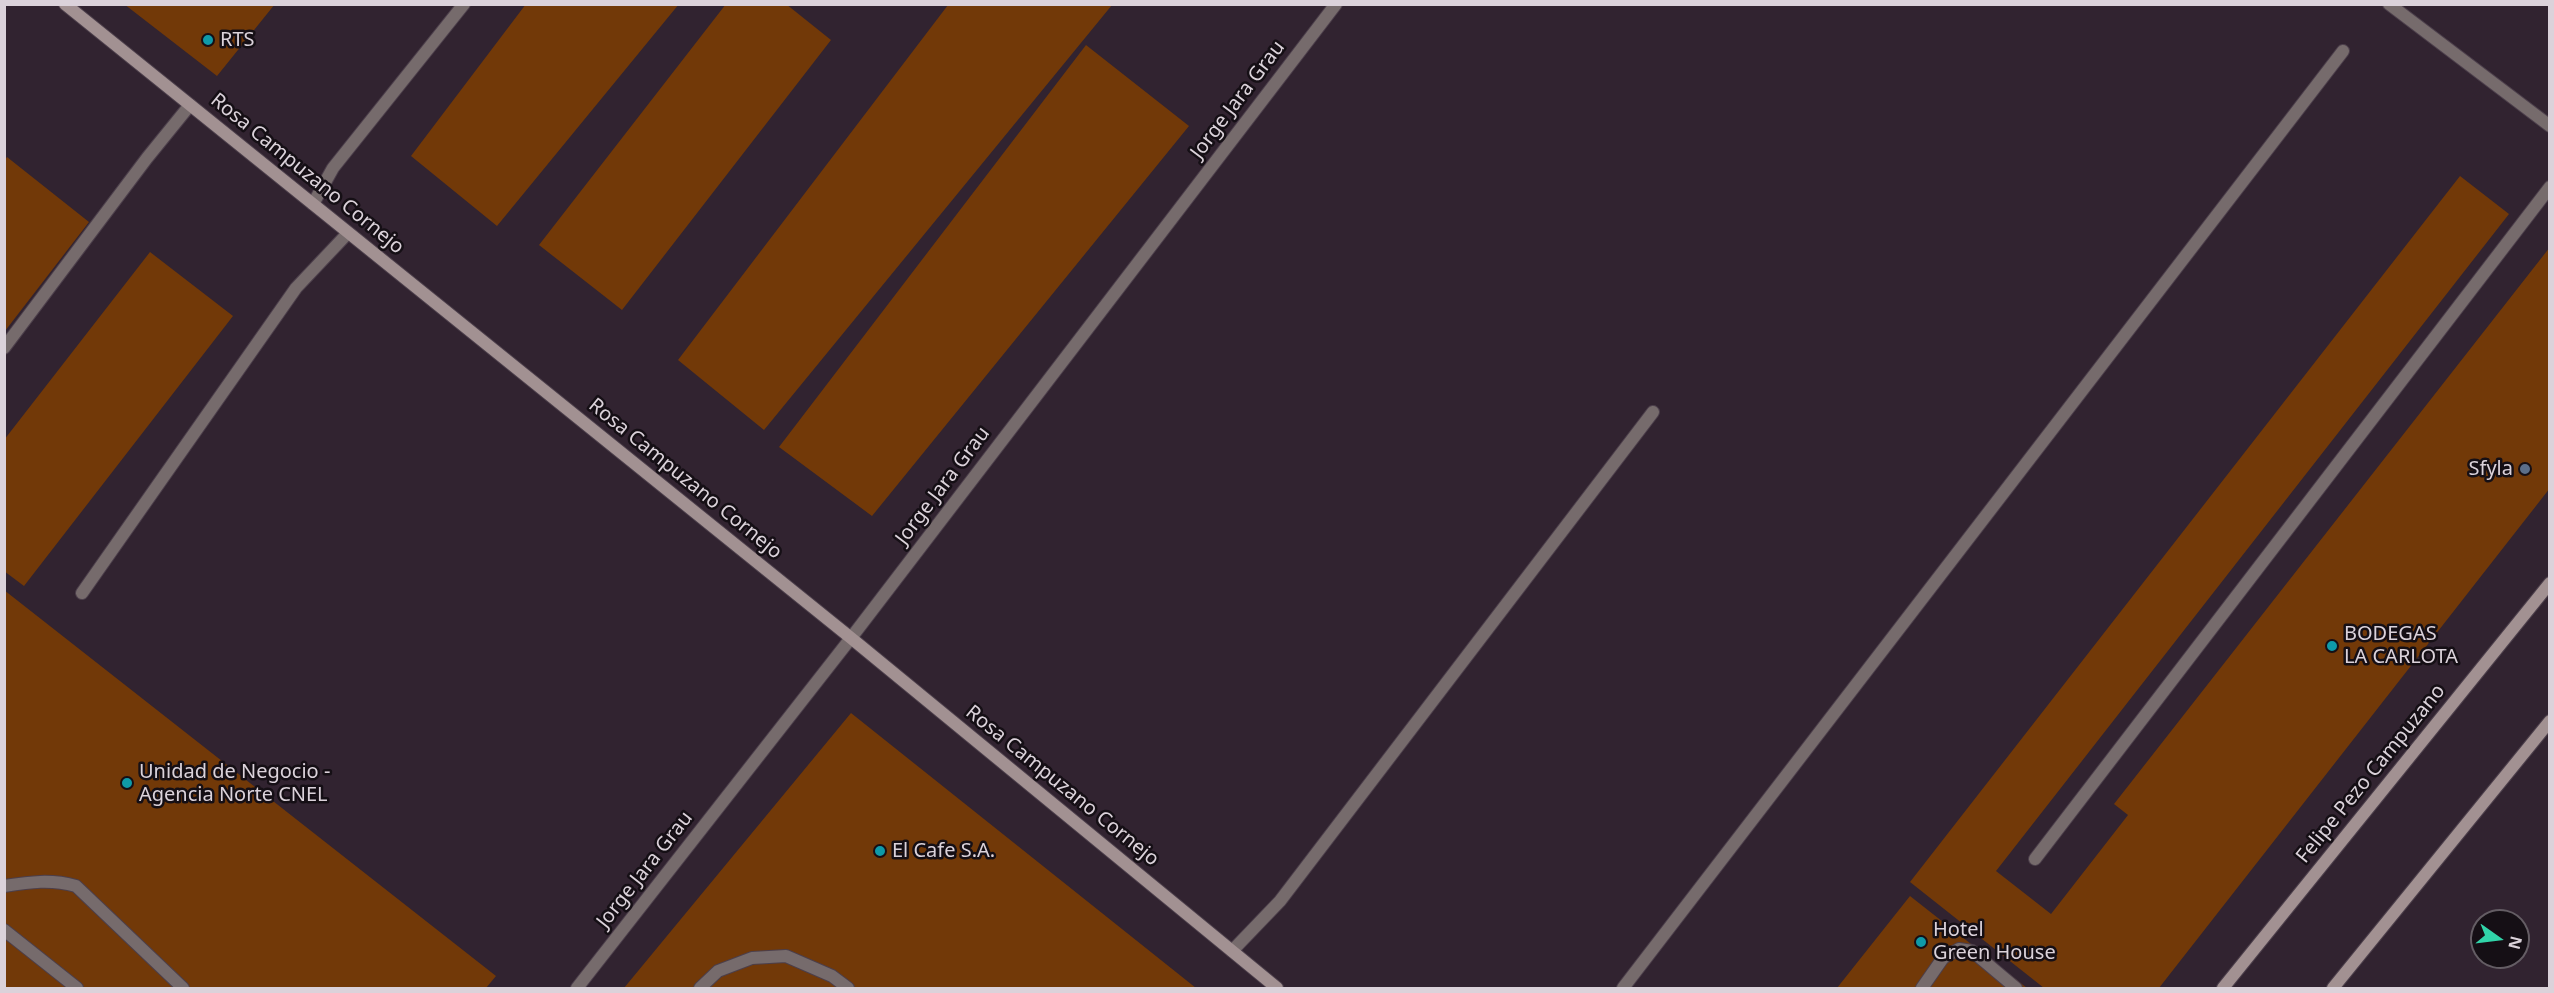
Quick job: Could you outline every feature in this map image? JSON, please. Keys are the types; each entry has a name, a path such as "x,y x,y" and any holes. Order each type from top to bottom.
{"street":[{"name":"Rosa Campuzano Cornejo","path":"65,4 851,639 1277,988"},
{"path":"313,204 333,168 464,4"},
{"name":"Jorge Jara Grau","path":"577,988 851,639 1336,4"},
{"path":"2389,4 2550,126"},
{"path":"1623,988 2343,51"},
{"path":"4,348 147,158 190,105"},
{"path":"2035,859 2550,187"},
{"path":"82,593 296,288 348,233"},
{"path":"1232,951 1280,901 1653,412"},
{"name":"Felipe Pezo Campuzano","path":"2223,988 2550,583"},
{"path":"2333,988 2550,721"},
{"path":"4,886 38,881 60,882 76,886 183,988"},
{"path":"4,930 77,988"},
{"path":"1922,988 1943,958 1959,949 1972,951 2016,988"},
{"path":"700,988 718,971 753,958 786,956 832,976 848,988"}],"building":[{"name":"RTS","path":"124,4 275,4 217,76"},
{"path":"526,4 679,4 497,226 411,156"},
{"path":"726,4 786,4 831,40 622,310 539,245"},
{"path":"948,5 1112,5 764,430 678,360"},
{"path":"1086,45 1189,126 872,516 779,447"},
{"path":"7,157 89,222 5,331 5,160"},
{"name":"BODEGAS LA CARLOTA","path":"2460,176 2509,214 1996,871 2051,914 2128,815 2114,804 2550,247 2550,488 2159,988 2044,988 1910,882"},
{"path":"150,252 233,316 24,586 4,571 4,440"},
{"name":"Unidad de Negocio - Agencia Norte CNEL","path":"4,590 496,976 486,988 4,988"},
{"name":"El Cafe S.A.","path":"851,713 1196,988 624,988"},
{"name":"Hotel Green House","path":"1910,896 2027,988 1837,988"}],"place":[{"name":"RTS","path":"208,40"},
{"name":"Sfyla","path":"2525,469"},
{"name":"BODEGAS LA CARLOTA","path":"2332,646"},
{"name":"Unidad de Negocio - Agencia Norte CNEL","path":"127,783"},
{"name":"El Cafe S.A.","path":"880,851"},
{"name":"Hotel Green House","path":"1921,942"}]}
